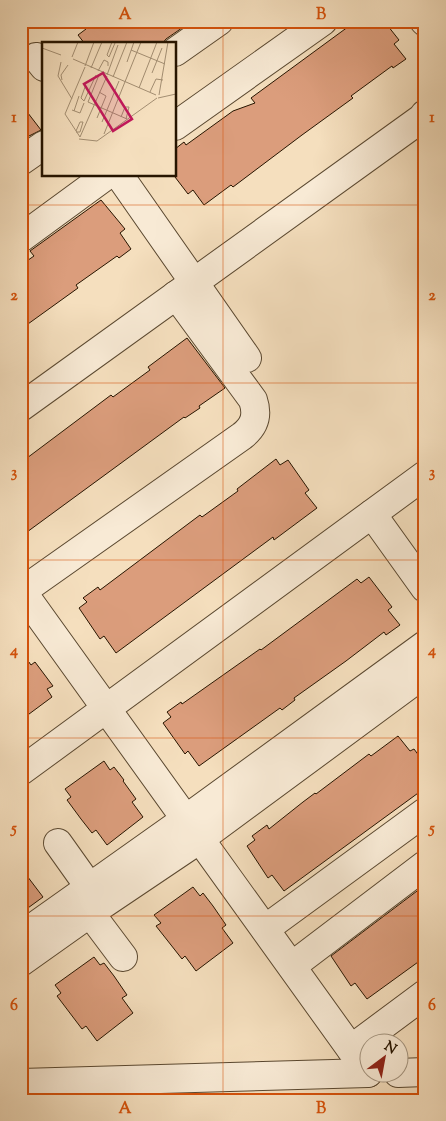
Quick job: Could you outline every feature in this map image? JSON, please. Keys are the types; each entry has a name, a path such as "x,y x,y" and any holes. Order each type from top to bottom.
{"street":[{"path":"176,51 219,21"},
{"path":"176,125 323,21"},
{"path":"21,407 424,117"},
{"path":"21,161 42,146"},
{"path":"21,238 106,176"},
{"path":"120,176 253,400 256,416 249,431 22,591 358,1058"},
{"path":"185,288 247,358"},
{"path":"21,771 425,475"},
{"path":"372,514 425,588"},
{"path":"193,829 425,645"},
{"path":"21,936 90,900 425,674"},
{"path":"265,929 425,812"},
{"path":"58,843 123,957"},
{"path":"292,966 425,865"},
{"path":"21,962 90,900"},
{"path":"351,1048 425,994"},
{"path":"408,1072 425,1072"},
{"path":"21,1083 358,1073"}],"building":[{"path":"81,21 192,21 164,42 83,42 78,35 86,29"},
{"path":"356,21 384,21 399,40 394,44 406,59 393,68 392,66 351,96 353,98 233,187 231,185 204,205 193,190 188,194 175,177 176,148 184,142 186,145 233,111 255,103 251,98"},
{"path":"21,104 41,130 27,137 21,129"},
{"path":"101,200 125,229 120,233 131,249 119,258 117,256 76,285 78,288 21,329 21,265 34,256 30,251"},
{"path":"187,338 225,388 27,532 21,524 21,471 27,467 23,461 111,395 113,397 150,370 148,367"},
{"path":"276,459 280,465 288,460 309,490 305,493 317,508 274,540 273,537 116,653 104,636 100,639 79,608 87,602 83,598 98,587 100,590 200,515 202,517 238,491 237,489"},
{"path":"369,577 392,607 388,610 400,625 386,635 384,632 294,698 295,700 282,710 280,708 199,766 188,751 185,754 163,723 171,717 167,712 181,702 182,704 261,650 357,579 361,583"},
{"path":"21,651 31,665 35,662 53,686 47,689 52,697 21,720"},
{"path":"398,736 410,751 414,749 425,764 425,788 284,891 272,875 268,878 247,846 255,840 252,836 267,825 269,829 369,754 371,756"},
{"path":"104,761 110,770 114,767 124,780 136,799 132,802 143,817 107,845 96,830 92,833 81,819 67,800 71,797 65,789"},
{"path":"21,868 43,897 21,913"},
{"path":"425,885 425,957 367,999 355,983 351,986 331,956"},
{"path":"193,887 200,896 203,893 213,906 226,925 222,928 233,943 196,971 185,956 182,959 156,926 161,923 154,915"},
{"path":"94,957 100,965 104,963 114,976 127,995 122,998 133,1013 97,1041 86,1026 82,1029 57,996 61,993 55,985"}]}
